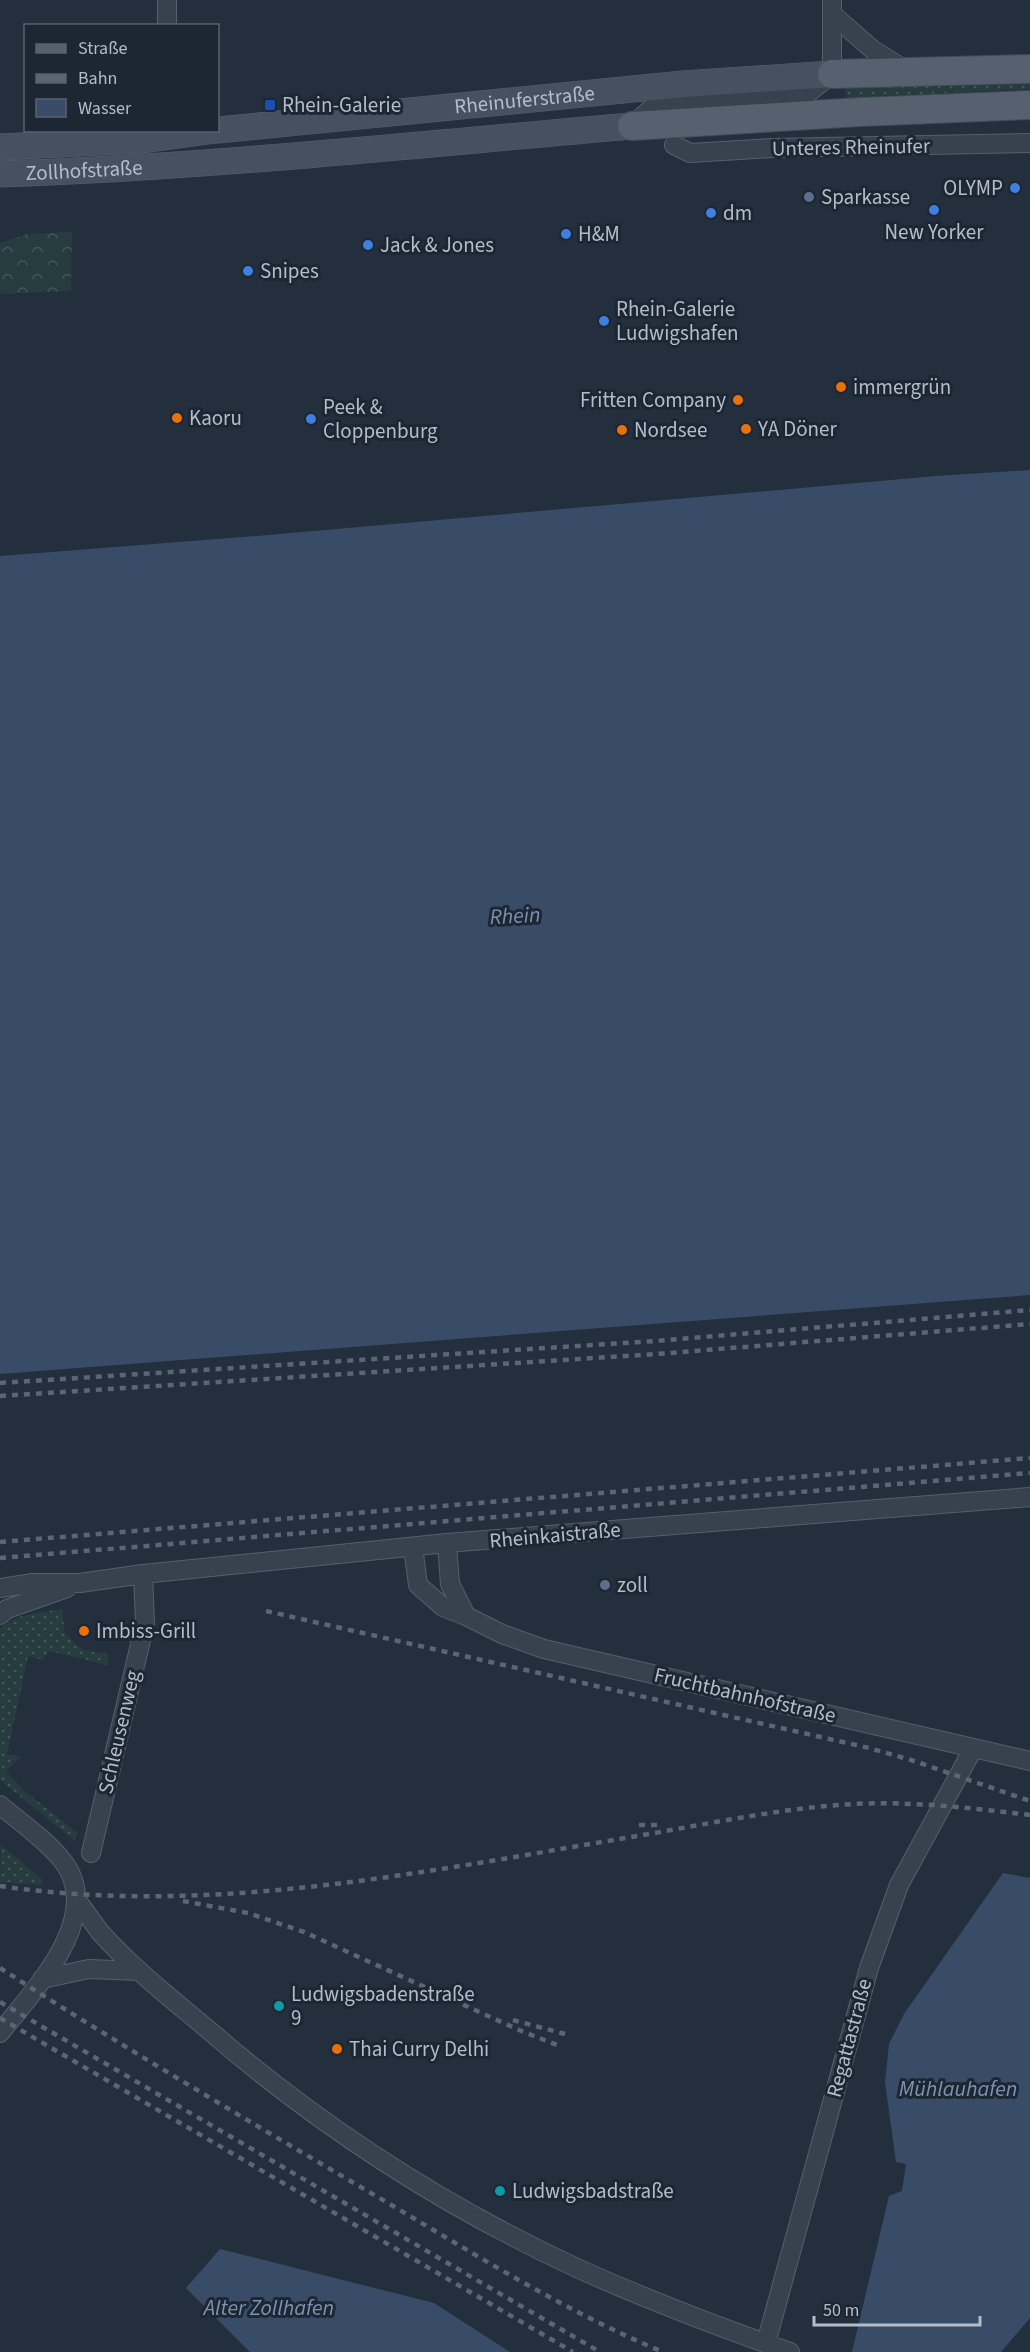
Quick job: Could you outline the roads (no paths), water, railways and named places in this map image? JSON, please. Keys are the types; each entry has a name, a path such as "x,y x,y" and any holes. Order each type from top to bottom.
{"main road":[{"name":"Rheinuferstraße","path":"219,130 683,84 832,74 1030,69"},
{"name":"Rheinuferstraße","path":"168,165 362,151 632,126 860,112 1030,105"},
{"name":"Rheinuferstraße","path":"168,133 184,132"},
{"name":"Zollhofstraße","path":"0,147 141,140 168,133"},
{"name":"Zollhofstraße","path":"0,174 168,165"}],"street":[{"path":"167,0 167,24"},
{"path":"832,7 873,50 909,72"},
{"path":"632,126 654,106 807,94 832,74 832,7"},
{"path":"168,133 168,165"},
{"name":"Unteres Rheinufer","path":"674,145 690,153 772,148 1030,143"},
{"name":"Rheinkaistraße","path":"0,1588 33,1583 80,1583 143,1574 413,1546 1030,1497"},
{"path":"447,1543 450,1584 466,1616"},
{"name":"Fruchtbahnhofstraße","path":"413,1546 418,1585 442,1607 502,1634 544,1649 1030,1761"},
{"name":"Schleusenweg","path":"91,1853 145,1623 143,1574"},
{"name":"Rheinkaistraße","path":"0,1615 7,1610 80,1583"},
{"name":"Regattastraße","path":"766,2343 868,1968 899,1885 973,1749"},
{"path":"0,1805 63,1861 72,1877 76,1899 71,1930 65,1944 42,1979 0,2034"},
{"path":"76,1899 100,1931 139,1971 312,2113 404,2174 484,2220 579,2269 682,2312 790,2352"},
{"path":"42,1979 89,1970 139,1971"}],"water":[{"name":"Rhein","path":"1030,470 1030,1295 0,1374 0,556 257,536 936,476"},
{"name":"Mühlauhafen","path":"1003,1873 1030,1878 1030,2318 1001,2352 852,2352 889,2196 902,2191 906,2164 896,2162 885,2082 889,2044 904,2014"},
{"name":"Alter Zollhafen","path":"220,2249 434,2303 510,2352 250,2352 186,2288"}],"railway":[{"path":"0,1383 655,1341 1030,1310"},
{"path":"0,1396 657,1354 1030,1324"},
{"path":"0,1542 1030,1458"},
{"path":"0,1558 1030,1473"},
{"path":"266,1611 869,1748 1030,1801"},
{"path":"0,1886 80,1894 160,1896 240,1893 320,1886 399,1875 745,1817 826,1806 875,1803 920,1804 1030,1815"},
{"path":"639,1825 663,1825"},
{"path":"183,1901 248,1913 304,1932 519,2030 562,2047"},
{"path":"0,1968 187,2084 481,2258 589,2318 663,2352"},
{"path":"0,2002 600,2352"},
{"path":"0,2018 573,2352"},
{"path":"513,2020 565,2034"}],"place":[{"name":"Rhein-Galerie","path":"270,105"},
{"name":"OLYMP","path":"1015,188"},
{"name":"Sparkasse","path":"809,197"},
{"name":"New Yorker","path":"934,210"},
{"name":"dm","path":"711,213"},
{"name":"H&M","path":"566,234"},
{"name":"Jack & Jones","path":"368,245"},
{"name":"Snipes","path":"248,271"},
{"name":"Rhein-Galerie Ludwigshafen","path":"604,321"},
{"name":"immergrün","path":"841,387"},
{"name":"Fritten Company","path":"738,400"},
{"name":"Kaoru","path":"177,418"},
{"name":"Peek & Cloppenburg","path":"311,419"},
{"name":"YA Döner","path":"746,429"},
{"name":"Nordsee","path":"622,430"},
{"name":"zoll","path":"605,1585"},
{"name":"Imbiss-Grill","path":"84,1631"},
{"name":"Ludwigsbadenstraße 9","path":"279,2006"},
{"name":"Thai Curry Delhi","path":"337,2049"},
{"name":"Ludwigsbadstraße","path":"500,2191"}]}
